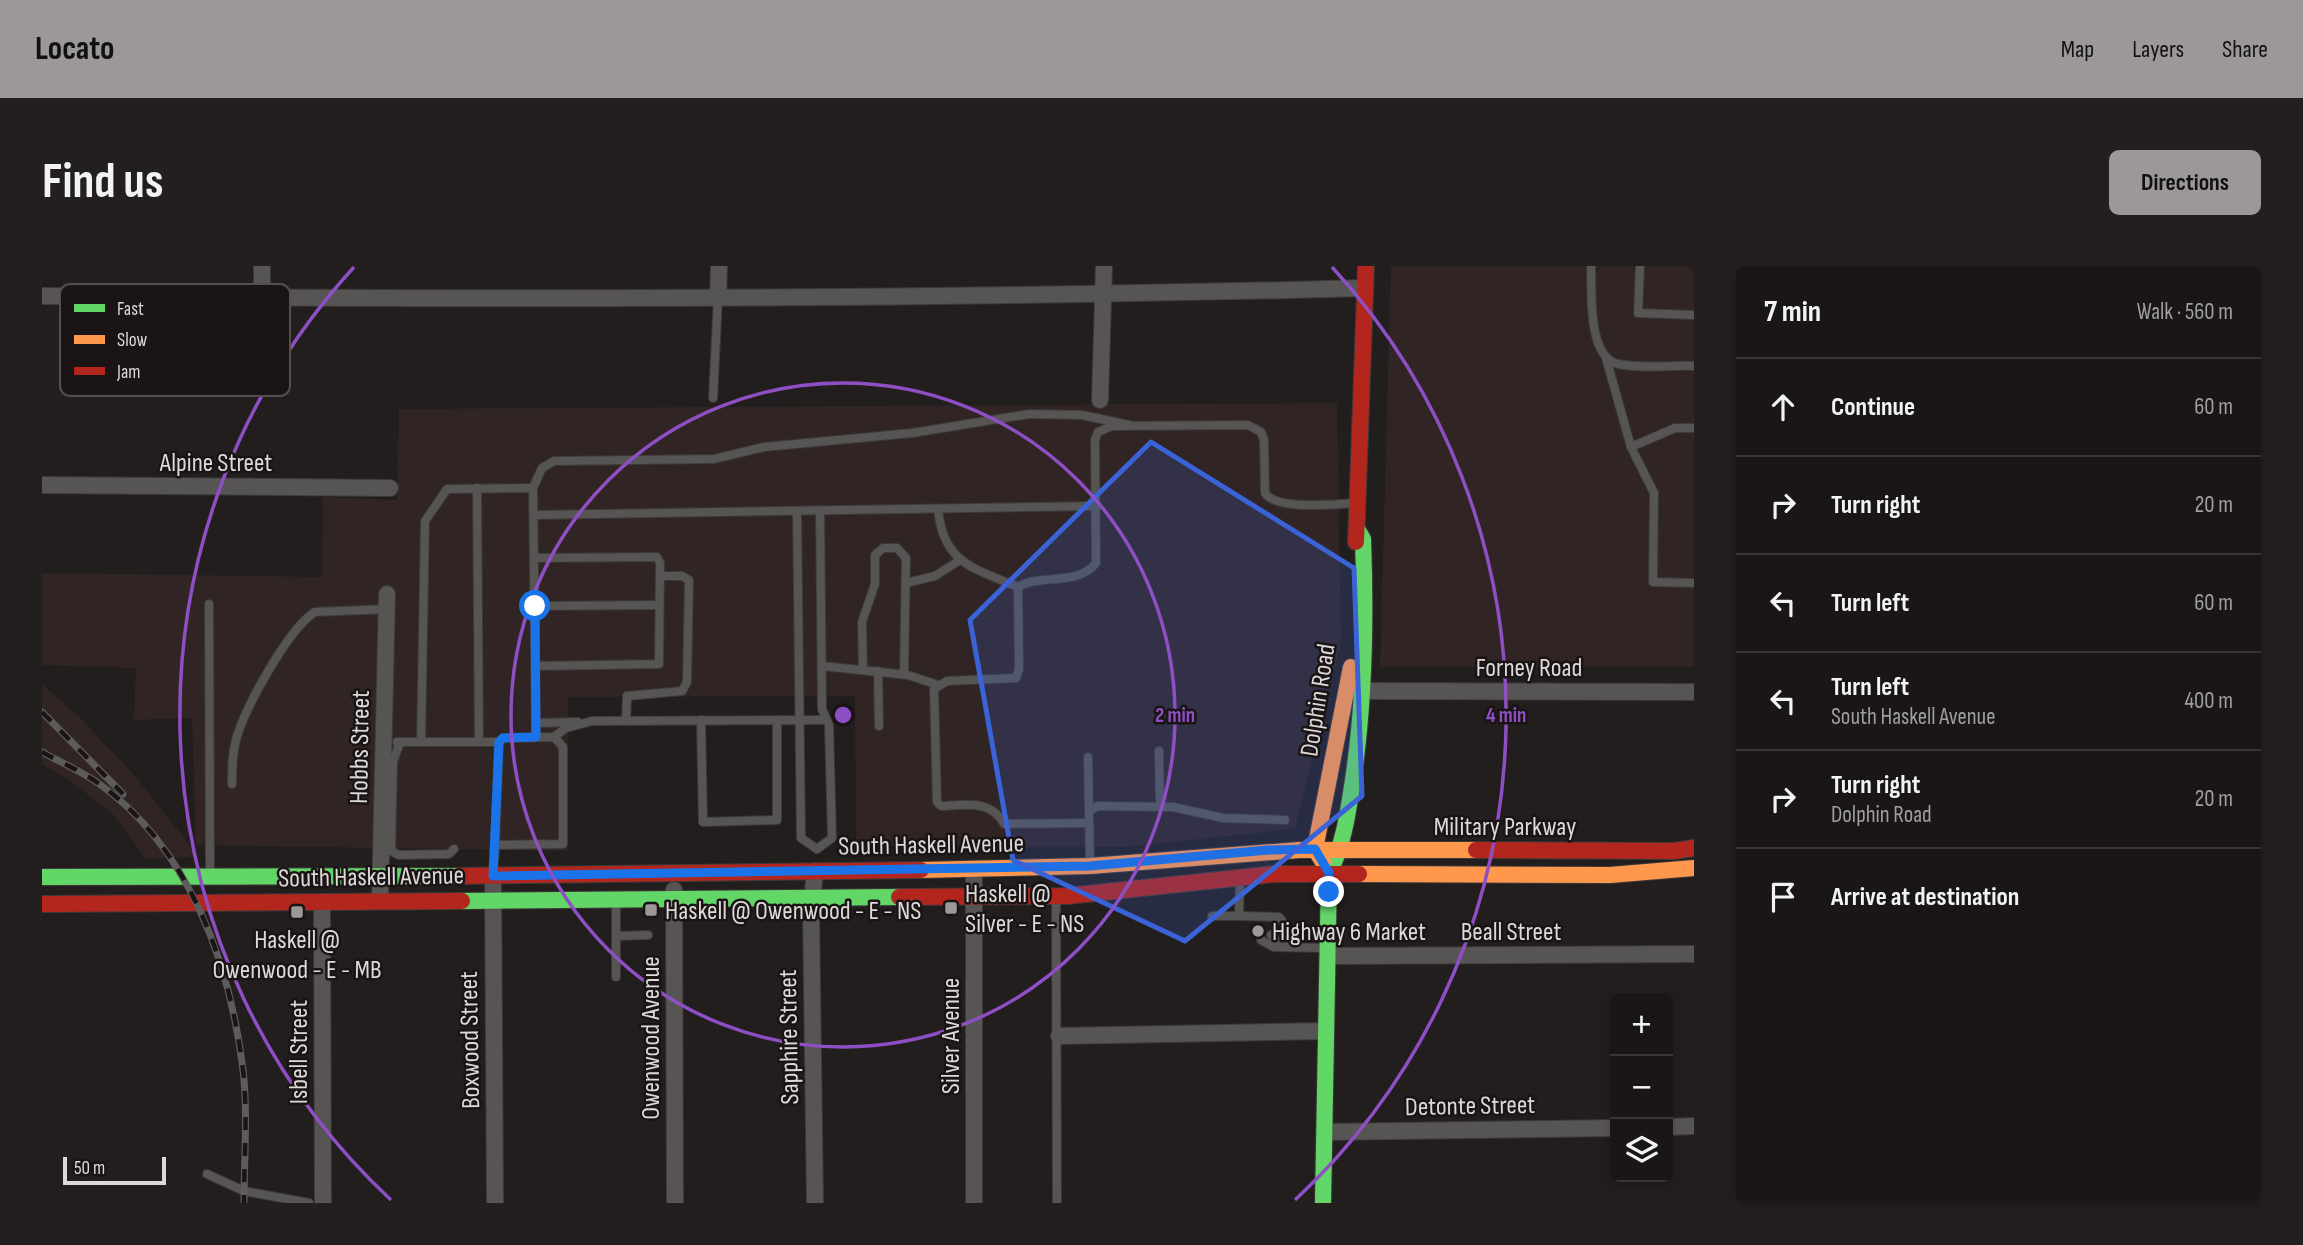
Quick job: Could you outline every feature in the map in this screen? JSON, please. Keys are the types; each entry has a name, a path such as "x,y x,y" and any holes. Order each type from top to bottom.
{"main road":[{"name":"Dolphin Road","path":"1315,849 1320,815 1351,678 1366,266"},
{"name":"Dolphin Road","path":"1324,1203 1329,873 1342,850 1364,691 1366,589 1363,539 1357,528"},
{"name":"Military Parkway","path":"1315,849 1674,851 1694,848"},
{"name":"South Haskell Avenue","path":"42,904 189,891 210,877 974,869 1090,866 1268,850 1315,849"},
{"path":"1315,849 1329,873"},
{"path":"1090,866 1091,895"},
{"name":"Military Parkway","path":"1329,873 1610,875 1694,868"},
{"name":"South Haskell Avenue","path":"42,877 322,902 492,899 813,900 1091,895 1240,876 1329,873"},
{"path":"322,876 322,902"}],"street":[{"path":"262,266 262,284"},
{"path":"718,298 719,266"},
{"path":"1100,400 1104,266"},
{"path":"290,298 1104,296 1365,288"},
{"path":"42,296 60,296"},
{"name":"Alpine Street","path":"42,485 390,488"},
{"name":"Hobbs Street","path":"380,900 392,742 387,602"},
{"name":"Forney Road","path":"1364,691 1694,692"},
{"name":"Silver Avenue","path":"974,869 974,1203"},
{"name":"Sapphire Street","path":"815,871 815,1203"},
{"name":"Owenwood Avenue","path":"674,874 675,1203"},
{"name":"Boxwood Street","path":"493,876 495,1203"},
{"name":"Isbell Street","path":"322,902 323,1203"},
{"name":"Beall Street","path":"1328,952 1694,954"},
{"path":"1059,1036 1326,1031"},
{"path":"1673,1127 1694,1126"},
{"name":"Detonte Street","path":"1325,1132 1610,1128"}],"lane":[{"path":"1591,266 1596,340 1606,358 1631,447 1654,493 1653,582 1694,583"},
{"path":"1640,266 1639,313 1694,315"},
{"path":"713,398 718,298"},
{"path":"1606,358 1618,364 1694,366"},
{"path":"536,737 533,488 542,468 554,461 714,459 765,447 912,433 1029,414 1082,415 1129,425"},
{"path":"1018,587 1027,582 1088,572 1096,563 1095,440 1098,432 1112,426 1248,425 1261,432 1264,440 1265,493 1275,502 1359,503"},
{"path":"1631,447 1675,428 1694,428"},
{"path":"477,488 479,742"},
{"path":"421,742 425,522 447,489 533,488"},
{"path":"534,516 1097,506"},
{"path":"938,509 940,533 951,553 960,560 1018,587"},
{"path":"797,511 801,838 817,849"},
{"path":"815,871 817,849 832,838 829,725 822,709 820,511"},
{"path":"863,670 862,622 873,596 877,551 897,548 904,552 906,583 904,674"},
{"path":"534,558 657,557 660,576 659,664 535,666"},
{"path":"906,583 935,576 960,560"},
{"path":"626,721 627,696 682,691 687,682 689,580 682,576 660,576"},
{"path":"1018,587 1019,670 1016,678 947,681 934,689 937,802 941,806 975,804 989,807 1004,824 1089,823"},
{"path":"232,784 236,737 275,658 292,634 315,612 387,602"},
{"path":"209,604 210,877"},
{"path":"535,606 659,605"},
{"path":"822,666 904,674 938,685"},
{"path":"878,671 879,726"},
{"path":"701,720 703,822 777,820 777,720"},
{"path":"536,723 826,720"},
{"path":"454,849 449,854 398,855 391,851 392,742 499,742 503,738 554,737 566,728 592,721"},
{"path":"495,849 507,843 563,844 563,747 554,737"},
{"path":"493,876 499,742"},
{"path":"1159,751 1160,806"},
{"path":"1088,757 1090,866"},
{"path":"1089,811 1098,806 1160,806 1182,808 1223,818 1285,820"},
{"path":"1240,876 1239,916 1244,925"},
{"path":"1056,896 1059,1036 1057,1203"},
{"path":"616,900 616,976"},
{"path":"1212,916 1255,919 1279,916 1286,926 1285,944"},
{"path":"616,936 648,935"},
{"path":"1271,935 1285,944 1328,952"},
{"path":"1261,940 1273,947 1285,944"},
{"path":"207,1174 244,1191 309,1203"}],"highlighted area":[{"path":"1151,442 1354,568 1362,796 1185,941 1013,860 970,620"}],"shaded area":[{"path":"1391,266 1694,266 1694,667 1380,667"},
{"path":"1337,403 1341,642 1295,829 1124,847 856,846 855,696 568,697 568,851 196,845 192,718 134,720 136,668 42,665 42,573 322,577 323,497 397,500 399,409"},
{"path":"42,684 79,717 134,775 199,857 146,859 113,814 68,779 42,764"}],"railway":[{"path":"42,712 123,794"},
{"path":"42,752 98,783 130,809 157,840 200,910 228,989 237,1030 246,1119 244,1203"}],"traffic: fast":[{"path":"1323,1203 1329,873 1342,839 1347,816 1357,750 1362,690 1363,539 1357,529"},
{"path":"42,877 458,876"},
{"path":"462,901 899,897"}],"traffic: slow":[{"path":"1323,862 1315,849 1351,667"},
{"path":"921,870 1090,866 1299,850 1476,850"},
{"path":"1359,874 1610,875 1694,868"}],"traffic: jam":[{"path":"1356,542 1366,266"},
{"path":"1476,850 1674,851 1694,848"},
{"path":"458,876 921,870"},
{"path":"899,897 1067,896 1275,874 1359,874"},
{"path":"42,904 462,901"}],"place":[{"name":"Haskell @ Silver - E - NS","path":"951,908"},
{"name":"Haskell @ Owenwood - E - NS","path":"651,910"},
{"name":"Haskell @ Owenwood - E - MB","path":"297,912"},
{"name":"Highway 6 Market","path":"1258,931"}],"route":[{"path":"535,606 536,737 503,738 499,742 493,876 1090,866 1268,850 1315,849 1329,873 1329,892"}]}
